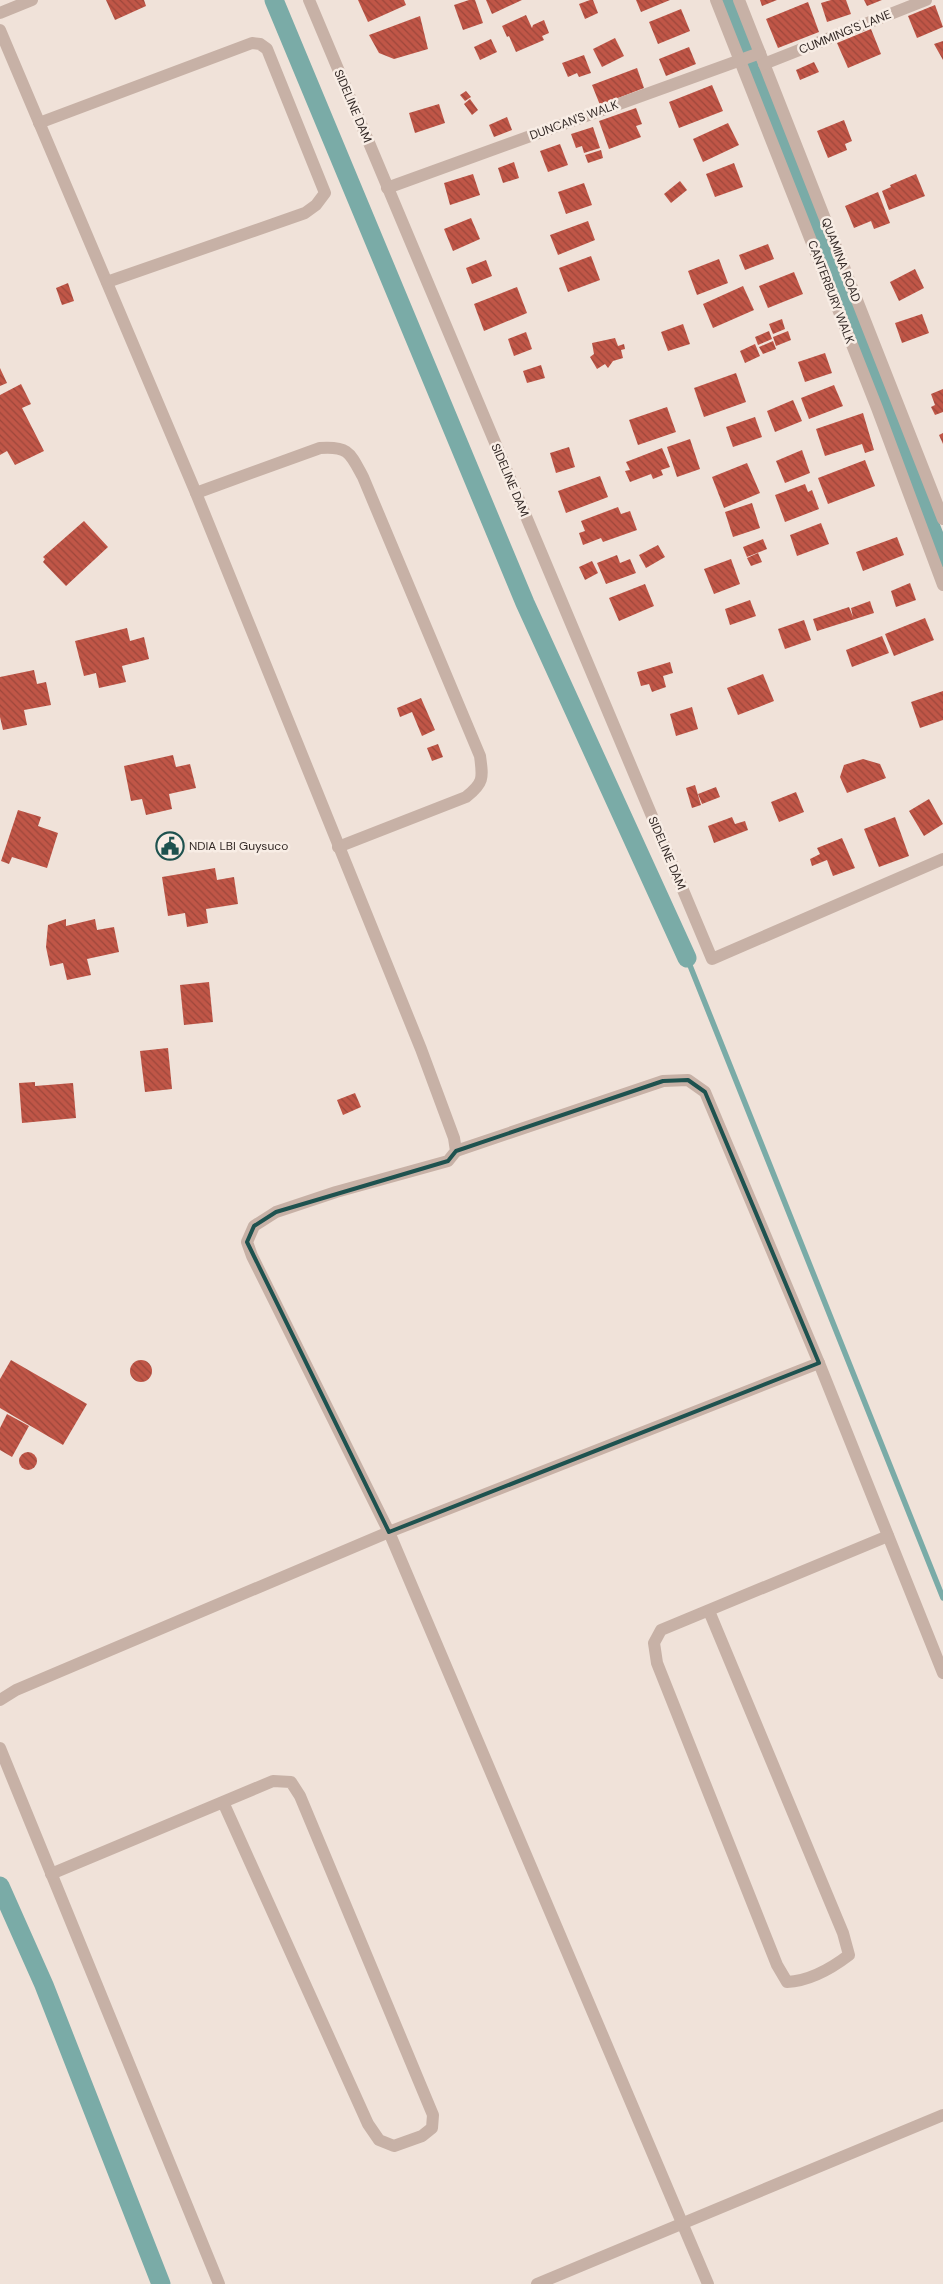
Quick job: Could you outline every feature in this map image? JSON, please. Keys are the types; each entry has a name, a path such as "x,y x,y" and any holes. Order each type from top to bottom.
{"street":[{"path":"0,13 32,0"},
{"name":"SIDELINE DAM","path":"309,0 387,188 715,957 943,859"},
{"name":"CANTERBURY WALK","path":"716,0 741,60 943,584"},
{"name":"QUAMINA ROAD","path":"739,0 943,519"},
{"name":"CUMMING'S LANE","path":"760,57 926,0"},
{"path":"0,30 196,493 442,1104 454,1138 456,1151"},
{"path":"39,123 252,43 260,44 267,49 325,193 316,205 305,213 107,282"},
{"name":"DUNCAN'S WALK","path":"387,188 741,60 760,57"},
{"path":"196,493 320,448 338,447 350,453 366,486 480,756 483,776 477,788 466,796 338,847"},
{"path":"708,2284 389,1532 252,1256 246,1242 254,1226 276,1212 336,1192 448,1161 456,1151 663,1081 688,1080 705,1092 819,1363 943,1673"},
{"path":"0,1700 16,1690 389,1532 819,1363"},
{"path":"709,1611 843,1933 849,1955 838,1963 801,1981 788,1982 778,1965 656,1663 654,1643 661,1630 888,1536"},
{"path":"0,1748 219,2284"},
{"path":"51,1874 273,1781 290,1782 300,1796 433,2115 432,2128 422,2136 394,2146 379,2140 368,2124 223,1802"},
{"path":"537,2284 943,2116"}],"highlighted area":[{"path":"688,1080 705,1092 819,1363 389,1532 247,1242 254,1226 276,1212 448,1161 456,1151 663,1081"}],"building":[{"path":"106,0 144,0 146,6 115,20"},
{"path":"358,0 404,0 406,5 368,22"},
{"path":"475,0 483,23 463,30 454,5"},
{"path":"486,0 522,0 492,14"},
{"path":"593,0 598,13 585,19 579,4"},
{"path":"636,0 670,0 641,12"},
{"path":"760,0 777,0 762,6"},
{"path":"831,0 846,0 851,14 827,22 821,3"},
{"path":"864,0 882,0 867,6"},
{"path":"808,2 819,32 778,48 766,19"},
{"path":"935,5 943,27 917,38 908,16"},
{"path":"681,9 690,31 658,44 649,22"},
{"path":"526,15 532,28 533,25 544,20 549,33 542,36 544,40 516,52 502,26"},
{"path":"420,16 428,49 394,59 379,53 369,35"},
{"path":"871,29 881,54 848,68 837,43"},
{"path":"615,38 624,56 602,67 593,49"},
{"path":"491,39 497,52 480,60 474,47"},
{"path":"943,41 943,60 934,44"},
{"path":"689,47 696,64 666,76 659,59"},
{"path":"584,55 591,73 579,77 577,73 568,77 562,63"},
{"path":"814,62 819,72 800,80 796,70"},
{"path":"637,68 644,88 600,105 592,85"},
{"path":"712,85 723,111 679,128 669,102"},
{"path":"466,91 471,97 465,101 460,95"},
{"path":"470,99 478,110 472,115 464,104"},
{"path":"439,104 445,123 415,133 409,113"},
{"path":"636,108 642,124 636,126 641,137 609,149 599,121"},
{"path":"507,117 512,130 494,137 489,125"},
{"path":"844,120 852,141 845,144 847,150 828,158 817,131"},
{"path":"728,123 739,145 703,162 693,139"},
{"path":"593,127 600,148 584,153 582,146 576,148 571,134"},
{"path":"560,144 568,165 548,172 540,151"},
{"path":"601,150 603,158 588,163 585,155"},
{"path":"514,162 519,178 503,183 498,168"},
{"path":"734,163 743,187 715,197 706,174"},
{"path":"473,174 480,195 450,205 444,183"},
{"path":"916,174 925,196 889,210 882,191 891,187 890,185"},
{"path":"680,181 687,190 671,203 664,194"},
{"path":"584,183 592,205 566,214 558,192"},
{"path":"878,192 890,223 874,229 871,221 854,228 845,206"},
{"path":"471,218 480,239 453,251 444,229"},
{"path":"588,221 595,240 558,255 550,235"},
{"path":"768,244 774,259 745,270 739,255"},
{"path":"591,256 600,280 568,292 559,268"},
{"path":"719,259 728,283 697,295 688,271"},
{"path":"486,260 492,276 472,284 466,268"},
{"path":"915,269 924,288 899,301 890,282"},
{"path":"794,272 803,294 768,308 759,286"},
{"path":"68,283 74,301 62,305 56,288"},
{"path":"743,286 754,310 713,328 703,304"},
{"path":"517,287 527,313 484,331 474,304"},
{"path":"922,314 929,333 902,343 895,323"},
{"path":"782,319 785,329 773,334 769,324"},
{"path":"683,324 690,344 668,351 661,332"},
{"path":"769,331 772,339 758,345 755,337"},
{"path":"788,331 791,340 776,346 773,337"},
{"path":"526,332 532,349 514,356 508,339"},
{"path":"615,338 618,346 624,344 625,349 621,350 623,358 613,361 608,368 605,364 597,369 590,357 594,354 592,343"},
{"path":"773,341 776,349 763,354 759,347"},
{"path":"755,344 760,356 745,363 740,351"},
{"path":"825,353 832,373 805,382 798,362"},
{"path":"541,365 545,378 527,383 523,371"},
{"path":"0,368 7,383 0,386"},
{"path":"736,373 746,402 704,417 694,388"},
{"path":"21,384 31,404 22,408 44,451 15,465 7,451 0,455 0,395"},
{"path":"834,385 843,406 809,419 801,398"},
{"path":"943,389 943,412 935,415 931,407 935,405 931,394"},
{"path":"793,400 802,421 775,432 767,411"},
{"path":"667,407 676,432 638,445 629,420"},
{"path":"863,413 874,450 865,453 862,444 825,456 816,429"},
{"path":"755,417 762,437 733,447 726,427"},
{"path":"943,433 943,444 939,435"},
{"path":"690,439 700,469 677,477 667,447"},
{"path":"569,447 575,467 556,473 550,453"},
{"path":"662,448 670,467 661,470 663,475 653,479 651,474 630,482 625,471 630,470 626,462"},
{"path":"802,450 810,473 785,483 776,461"},
{"path":"865,460 875,486 828,504 818,478"},
{"path":"747,463 760,493 724,508 712,477"},
{"path":"600,476 608,497 566,513 558,491"},
{"path":"805,484 808,492 812,490 819,509 785,522 775,495"},
{"path":"752,503 760,528 733,537 725,512"},
{"path":"618,507 621,514 630,511 637,530 603,542 601,538 583,545 579,533 585,531 581,521"},
{"path":"84,521 108,547 66,586 43,562 45,559 43,557"},
{"path":"821,523 829,544 797,556 790,535"},
{"path":"897,537 904,555 863,571 856,552"},
{"path":"763,539 767,549 747,557 743,547"},
{"path":"658,545 665,557 646,568 639,555"},
{"path":"758,553 762,562 751,566 747,558"},
{"path":"617,555 620,563 630,559 636,573 606,584 597,563"},
{"path":"731,559 740,584 714,594 704,569"},
{"path":"592,561 598,573 585,580 579,567"},
{"path":"910,583 916,600 896,607 891,591"},
{"path":"645,584 654,606 619,621 609,598"},
{"path":"750,600 756,616 730,625 725,609"},
{"path":"870,601 874,613 817,631 813,619 849,607 853,617 851,608"},
{"path":"925,618 934,640 894,656 885,634"},
{"path":"804,620 811,640 785,649 778,629"},
{"path":"127,628 130,641 144,637 149,659 122,666 126,682 99,688 96,673 84,676 75,641"},
{"path":"882,636 889,653 852,667 846,650"},
{"path":"670,662 673,673 663,676 666,687 652,692 649,684 641,686 637,672"},
{"path":"34,670 37,684 46,682 51,705 24,710 27,725 3,730 0,717 0,677"},
{"path":"763,674 774,701 738,715 727,688"},
{"path":"943,691 943,720 920,728 911,702"},
{"path":"421,698 435,730 422,736 412,712 400,717 397,708"},
{"path":"692,707 698,729 676,736 670,714"},
{"path":"438,744 443,757 432,761 427,748"},
{"path":"173,755 176,767 190,764 196,788 169,794 172,809 146,815 142,799 131,801 124,766"},
{"path":"863,759 880,764 886,778 847,793 840,777 844,765"},
{"path":"695,785 701,805 692,808 686,788"},
{"path":"716,787 720,797 702,804 698,794"},
{"path":"796,792 804,812 779,822 771,802"},
{"path":"929,799 943,824 924,836 909,811"},
{"path":"18,810 41,817 38,826 58,833 47,868 12,857 9,864 1,861"},
{"path":"732,817 735,824 745,821 748,830 714,843 708,826"},
{"path":"895,817 909,856 879,867 864,829"},
{"path":"842,838 855,868 833,876 827,860 812,866 810,859 820,854 817,848"},
{"path":"215,868 217,880 234,877 238,904 206,909 208,923 187,927 185,913 168,916 162,877"},
{"path":"66,919 66,926 95,919 97,930 114,927 119,952 87,959 91,975 67,980 63,963 50,966 46,947 48,925"},
{"path":"209,982 213,1022 184,1025 180,985"},
{"path":"168,1048 172,1089 145,1092 140,1051"},
{"path":"35,1082 35,1086 73,1083 76,1118 22,1123 19,1083"},
{"path":"355,1093 361,1107 343,1115 337,1100"},
{"path":"11,1360 87,1404 63,1445 0,1408 0,1379"},
{"path":"141,1360 151,1367 152,1371 145,1381 141,1382 131,1375 130,1371 137,1361"},
{"path":"7,1414 29,1426 12,1457 0,1450 0,1428"},
{"path":"28,1452 34,1455 37,1461 34,1467 28,1470 22,1467 19,1461 22,1455"}],"waterway":[{"path":"274,0 525,603 687,958"},
{"path":"724,0 943,558"},
{"path":"687,958 943,1598"},
{"path":"0,1886 44,1985 161,2284"}],"place":[{"name":"NDIA LBI Guysuco","path":"170,846"}]}
